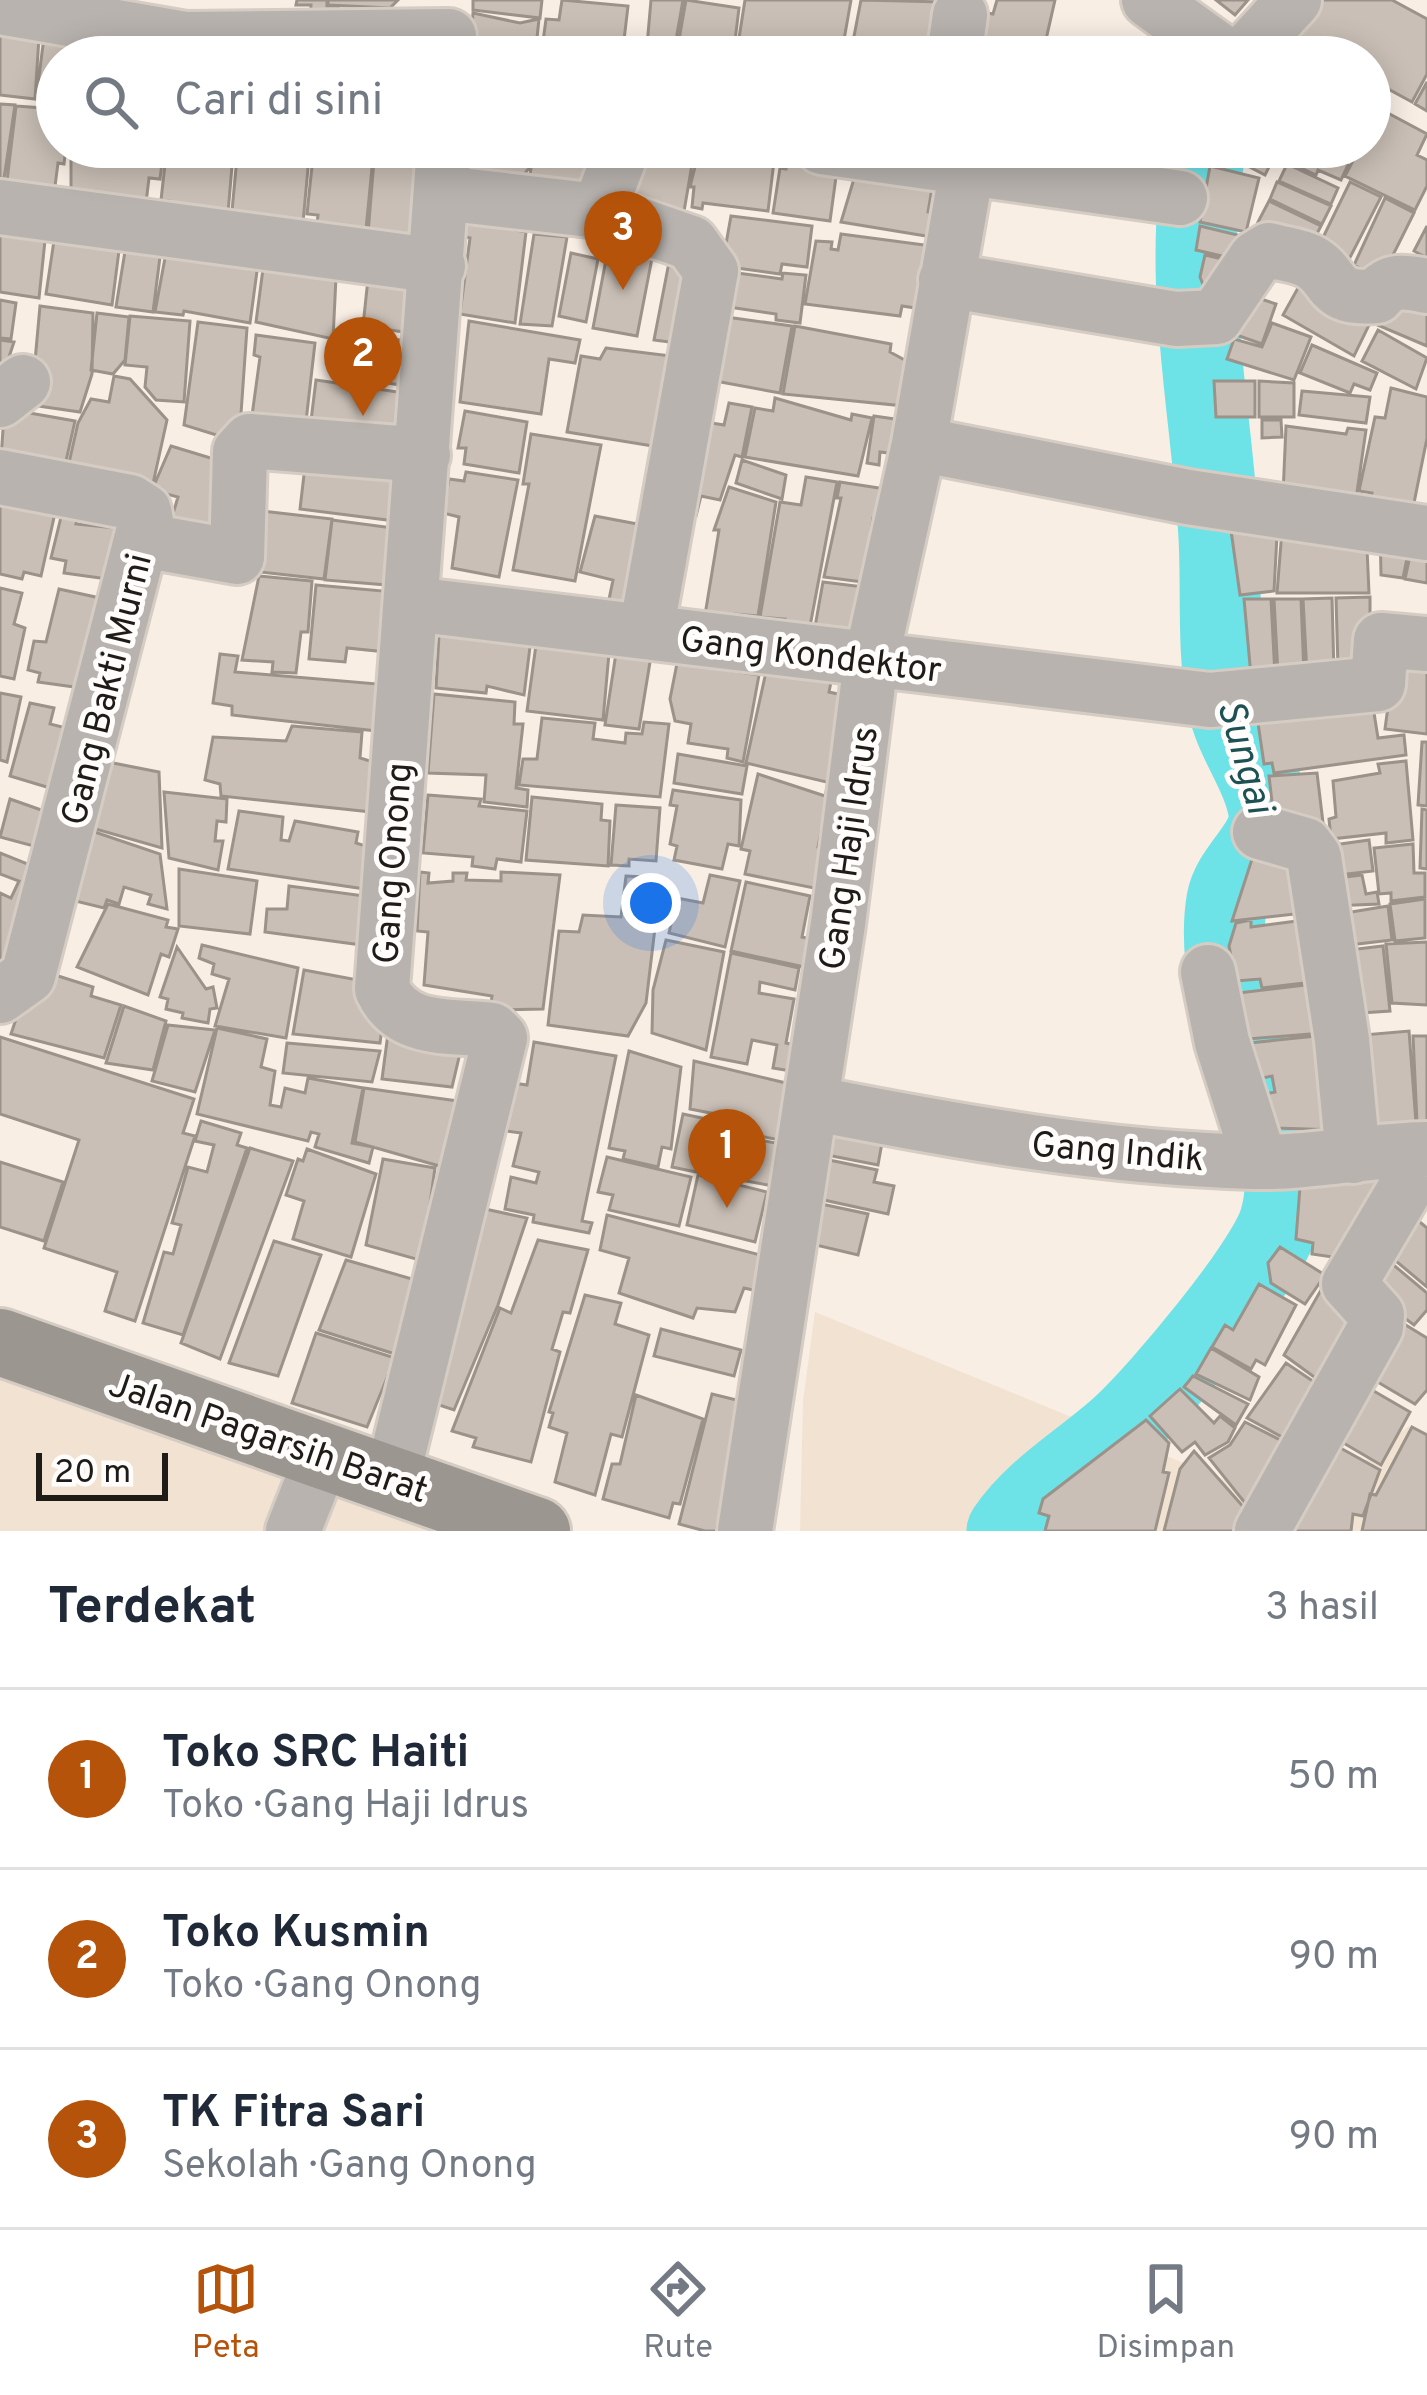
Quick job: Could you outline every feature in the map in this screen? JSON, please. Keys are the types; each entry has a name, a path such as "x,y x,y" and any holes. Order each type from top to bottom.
{"street":[{"path":"1149,0 1199,36"},
{"path":"1261,36 1294,0"},
{"path":"0,7 169,36"},
{"path":"285,36 449,31"},
{"path":"616,217 621,168"},
{"name":"Gang Haji Idrus","path":"745,1531 872,661 919,444 946,280 950,168"},
{"path":"1003,168 1180,198"},
{"path":"444,170 616,217 691,243 711,271 646,632"},
{"name":"Gang Onong","path":"392,1478 500,1038 492,1030 407,1020 390,1008 382,988 444,170"},
{"path":"0,207 438,266"},
{"path":"946,280 1196,318 1256,258 1288,255 1329,285 1358,298 1377,296 1385,286 1402,281 1427,286"},
{"path":"142,540 237,557 240,452 250,441 423,455"},
{"path":"919,444 1188,497 1427,533"},
{"name":"Gang Bakti Murni","path":"0,477 130,502 143,511 142,540 28,976 0,996"},
{"name":"Gang Kondektor","path":"412,604 1225,699 1378,684 1381,640 1427,644"},
{"path":"1263,835 1305,845 1314,857 1342,1040 1353,1156"},
{"path":"1208,972 1222,1042 1276,1161"},
{"name":"Gang Indik","path":"811,1103 1080,1150 1276,1161 1427,1150"},
{"name":"Gang Indik","path":"1262,1531 1376,1327 1377,1315 1349,1284 1427,1150"},
{"name":"Jalan Pagarsih Barat","path":"0,1342 537,1531"},
{"path":"292,1531 323,1455"}],"shaded area":[{"path":"815,1312 1301,1511 1409,1426 1427,1434 1427,1531 800,1531 803,1401"},
{"path":"0,1364 489,1531 0,1531"}],"building":[{"path":"297,0 327,0 327,6 338,6 338,29 310,27 311,5 296,5"},
{"path":"328,0 398,0 390,8 328,5"},
{"path":"473,0 542,0 540,18 473,10"},
{"path":"562,0 628,6 624,36 544,36 546,19 559,20"},
{"path":"651,0 683,0 677,36 648,36"},
{"path":"686,0 739,8 736,36 680,36"},
{"path":"745,0 851,0 845,36 739,36"},
{"path":"861,0 944,2 937,36 854,36"},
{"path":"997,0 1055,0 1047,36 965,36 971,10 993,14"},
{"path":"1216,0 1248,0 1235,15"},
{"path":"1307,0 1392,0 1427,19 1427,74 1412,102 1391,90 1391,36 1287,33"},
{"path":"473,13 520,23 539,19 537,36 471,36"},
{"path":"0,27 36,36 35,99 0,95"},
{"path":"45,30 107,36 44,36"},
{"path":"1427,82 1427,111 1415,104"},
{"path":"0,104 15,105 3,185 0,185"},
{"path":"16,106 36,107 36,168 57,168 54,194 6,189"},
{"path":"1391,115 1427,134 1417,155 1427,160 1427,186 1415,210 1345,176 1349,168 1391,168"},
{"path":"71,168 161,168 160,179 149,178 146,203 71,195"},
{"path":"165,168 232,168 228,213 170,209 170,201 161,200"},
{"path":"236,168 308,168 303,222 232,211"},
{"path":"312,168 372,168 366,229 317,223 318,215 307,214"},
{"path":"373,168 430,168 424,236 368,234"},
{"path":"481,168 529,168 513,190"},
{"path":"531,168 602,168 598,189 530,175"},
{"path":"634,168 691,168 682,223 626,213"},
{"path":"695,168 773,168 768,211 703,203 702,209 692,207 694,187 690,187"},
{"path":"780,168 830,168 828,176 836,177 830,221 773,213"},
{"path":"1210,168 1259,178 1246,232 1200,222"},
{"path":"1285,168 1296,168 1338,188 1331,204 1279,181"},
{"path":"1301,168 1347,168 1341,180 1318,170 1316,175"},
{"path":"935,171 928,212 935,214 932,237 841,222 856,172"},
{"path":"1277,182 1331,206 1322,224 1270,199"},
{"path":"1350,182 1381,197 1342,273 1314,256"},
{"path":"1385,198 1414,213 1381,279 1354,265"},
{"path":"1269,201 1321,226 1310,247 1258,222"},
{"path":"466,206 518,215 516,230 526,232 515,323 460,314 470,238 460,236"},
{"path":"731,216 812,226 807,267 782,264 780,274 722,266"},
{"path":"0,225 46,231 39,298 0,292"},
{"path":"1200,226 1254,239 1248,262 1196,250"},
{"path":"1427,226 1427,258 1414,251"},
{"path":"55,234 121,235 112,305 46,294"},
{"path":"534,234 567,237 552,326 520,324"},
{"path":"841,234 932,246 922,309 902,306 900,316 805,304 816,241 832,242 831,249 838,250"},
{"path":"127,239 162,241 153,312 116,307"},
{"path":"168,242 260,249 250,323 184,311 183,315 155,312"},
{"path":"609,244 653,253 637,336 593,328"},
{"path":"571,253 598,259 586,322 559,316"},
{"path":"1205,255 1240,263 1204,287 1200,277"},
{"path":"670,257 701,265 685,344 654,340"},
{"path":"370,260 425,266 417,334 363,326"},
{"path":"263,269 336,277 333,339 256,322"},
{"path":"722,271 782,279 783,273 806,275 800,323 776,320 776,314 715,305"},
{"path":"1298,288 1370,323 1354,356 1283,315"},
{"path":"1427,291 1427,346 1375,324 1383,305"},
{"path":"1243,293 1276,304 1262,344 1228,332"},
{"path":"0,300 16,303 11,339 0,338"},
{"path":"40,306 93,313 92,374 80,412 31,405"},
{"path":"97,313 129,317 125,360 113,374 91,370"},
{"path":"712,315 792,326 780,393 699,378"},
{"path":"130,316 190,321 184,402 156,400 145,387 147,367 125,365"},
{"path":"469,321 580,340 575,363 549,359 541,414 460,402"},
{"path":"198,322 247,328 239,442 184,425"},
{"path":"1272,323 1311,337 1294,380 1227,359 1234,339 1262,347"},
{"path":"795,326 891,344 890,352 912,364 905,406 783,394"},
{"path":"1378,330 1427,358 1416,389 1362,361"},
{"path":"338,331 407,341 400,385 331,374"},
{"path":"256,335 315,343 305,430 251,423 260,357 254,355"},
{"path":"0,340 14,342 0,384"},
{"path":"1312,345 1377,373 1370,390 1354,384 1350,393 1300,373"},
{"path":"606,348 679,357 671,449 567,432 581,356 600,359"},
{"path":"114,376 130,379 167,420 148,506 66,476 78,423 91,399 109,402"},
{"path":"316,380 418,395 410,452 309,437"},
{"path":"1214,381 1255,381 1255,417 1216,417"},
{"path":"1259,381 1294,383 1294,417 1259,417"},
{"path":"1391,388 1427,397 1427,438 1411,518 1370,502 1372,493 1359,491 1375,417 1385,418"},
{"path":"1302,391 1370,397 1366,423 1299,415"},
{"path":"775,398 851,420 852,414 872,418 858,476 745,457 755,408 773,411"},
{"path":"729,403 752,407 742,457 735,455 720,500 701,496 696,516 679,512 693,420 724,425"},
{"path":"465,411 527,422 519,473 464,464 466,448 458,448"},
{"path":"24,412 75,421 61,483 0,475 4,414 23,417"},
{"path":"874,416 902,420 896,454 880,452 879,465 867,463"},
{"path":"1262,420 1281,420 1282,437 1262,438"},
{"path":"1286,426 1346,434 1348,428 1366,430 1355,506 1283,495"},
{"path":"531,434 601,445 575,581 513,570 529,484 523,484"},
{"path":"171,446 237,466 218,555 165,541 178,497 152,490"},
{"path":"307,449 410,461 403,522 300,509"},
{"path":"742,460 786,475 782,499 736,483"},
{"path":"466,472 518,480 499,577 452,568 459,517 443,513 449,479 464,481"},
{"path":"806,477 837,482 808,637 782,634 785,619 760,617 780,502 801,505"},
{"path":"840,482 892,490 888,519 873,518 863,582 824,577 841,498 837,498"},
{"path":"729,487 776,502 758,616 735,614 733,626 704,621 719,530 714,530"},
{"path":"0,491 57,504 41,576 24,572 22,579 0,574"},
{"path":"63,509 79,513 76,524 135,530 122,581 64,573 66,561 51,558"},
{"path":"262,511 332,519 324,579 260,572"},
{"path":"595,516 648,526 642,613 607,609 613,580 580,572"},
{"path":"1278,517 1274,591 1240,595 1230,523"},
{"path":"1283,518 1366,526 1369,593 1277,593"},
{"path":"332,520 401,529 412,587 325,580"},
{"path":"1380,527 1412,533 1403,578 1381,575"},
{"path":"1415,533 1427,535 1427,583 1405,579"},
{"path":"259,576 312,581 308,632 301,632 296,673 272,672 273,662 242,660"},
{"path":"823,582 864,587 858,630 832,627 829,639 813,638"},
{"path":"316,585 394,592 387,652 347,648 345,662 309,659"},
{"path":"0,588 22,593 14,624 25,628 14,679 0,676"},
{"path":"59,589 109,600 89,689 38,682 40,673 28,670 34,641 46,642"},
{"path":"1370,597 1370,675 1338,667 1336,598"},
{"path":"1332,598 1334,673 1307,674 1303,599"},
{"path":"1244,599 1271,599 1275,676 1251,676"},
{"path":"1274,599 1301,599 1304,675 1278,675"},
{"path":"440,617 533,623 524,695 487,686 486,693 436,688"},
{"path":"538,630 611,631 603,720 527,711"},
{"path":"681,643 696,665 759,675 743,762 727,758 728,749 688,743 691,724 675,721 670,699"},
{"path":"1396,647 1427,650 1427,734 1385,729"},
{"path":"616,653 651,656 639,729 605,725"},
{"path":"220,654 238,656 235,672 390,685 386,732 232,715 232,706 213,703"},
{"path":"766,672 831,682 829,692 852,697 839,785 746,763"},
{"path":"0,693 21,697 7,762 0,760"},
{"path":"434,694 515,702 514,724 523,724 516,788 528,790 527,807 484,802 486,775 428,773"},
{"path":"1371,694 1378,738 1404,735 1406,755 1274,773 1272,763 1264,764 1258,723 1273,722 1271,703"},
{"path":"30,703 54,708 50,724 86,733 70,794 10,776"},
{"path":"542,718 595,723 593,739 625,743 626,733 642,734 644,722 669,724 660,797 519,785 523,759 537,759"},
{"path":"292,726 362,732 360,758 376,763 381,813 221,796 220,784 205,780 213,737 286,741"},
{"path":"1422,742 1427,742 1427,806 1418,805"},
{"path":"678,754 747,766 742,794 674,783"},
{"path":"103,761 159,772 162,848 92,828"},
{"path":"1406,761 1413,840 1386,843 1386,833 1331,839 1329,819 1336,817 1333,781 1380,773 1378,764"},
{"path":"1317,773 1324,831 1276,837 1269,776"},
{"path":"758,774 825,796 827,788 839,791 826,808 818,847 831,849 824,890 745,874 750,851 741,849"},
{"path":"673,790 741,800 739,846 728,844 722,869 674,860 677,846 670,844 677,806 670,805"},
{"path":"164,792 227,799 226,822 217,821 215,841 223,841 218,870 169,858"},
{"path":"428,795 481,799 479,806 527,811 521,862 497,859 495,869 472,866 473,857 423,853"},
{"path":"532,797 602,804 601,820 610,821 608,866 526,860"},
{"path":"10,799 64,818 52,851 0,837"},
{"path":"616,805 660,808 656,861 629,859 629,866 611,865"},
{"path":"1422,809 1427,810 1427,869 1420,868"},
{"path":"239,811 283,817 281,840 289,841 295,821 358,832 356,843 384,852 372,890 228,869"},
{"path":"80,827 160,854 167,909 148,904 151,895 124,887 119,904 107,900 104,908 55,896"},
{"path":"1369,840 1373,871 1330,876 1326,846"},
{"path":"1413,844 1414,873 1425,873 1425,897 1391,901 1391,893 1379,894 1374,848"},
{"path":"1302,849 1313,912 1232,921 1253,856"},
{"path":"0,853 45,871 0,986 0,893 11,898 19,881 0,874"},
{"path":"179,869 257,881 250,934 179,926"},
{"path":"420,872 429,873 428,883 453,881 453,873 467,873 466,880 501,881 501,872 560,875 543,1009 490,1010 492,996 424,985 428,932 417,931"},
{"path":"710,875 740,881 725,947 669,933 677,898 703,903"},
{"path":"1362,875 1366,894 1377,892 1379,904 1331,906 1328,879"},
{"path":"626,876 661,878 646,1003 628,1036 548,1025 559,931 579,932 583,915 621,917"},
{"path":"746,882 810,896 802,937 815,940 809,968 731,951"},
{"path":"289,886 372,897 369,946 265,932 267,909 287,909"},
{"path":"1425,899 1425,938 1395,941 1390,904"},
{"path":"108,904 168,920 166,927 178,929 169,957 161,954 148,995 77,967"},
{"path":"1388,906 1392,940 1349,945 1345,913"},
{"path":"1320,918 1330,980 1262,988 1260,979 1236,981 1229,946 1236,923 1251,920 1251,927"},
{"path":"666,940 724,952 706,1050 652,1033 653,990"},
{"path":"1427,942 1427,1005 1392,1003 1386,944"},
{"path":"202,945 298,968 286,1038 215,1026 229,979 212,974 214,964 199,958"},
{"path":"1383,946 1390,1011 1346,1014 1340,951"},
{"path":"177,947 206,989 213,987 217,1008 210,1009 208,1023 182,1018 183,1013 166,1009 168,999 160,997"},
{"path":"731,953 799,968 795,990 760,982 759,993 794,999 786,1043 795,1045 791,1071 773,1068 777,1045 752,1040 747,1064 711,1057"},
{"path":"33,968 93,987 91,996 121,1005 104,1058 11,1034"},
{"path":"304,970 374,983 384,1014 380,1043 293,1034"},
{"path":"1330,982 1335,1032 1248,1039 1238,993"},
{"path":"124,1006 166,1021 153,1070 106,1063"},
{"path":"168,1025 215,1030 195,1092 152,1081"},
{"path":"389,1026 464,1036 452,1087 382,1079"},
{"path":"217,1028 267,1039 261,1067 275,1071 270,1105 281,1107 285,1088 305,1093 308,1078 363,1088 352,1143 373,1147 369,1163 315,1147 319,1134 311,1132 308,1141 197,1114"},
{"path":"1409,1031 1416,1123 1355,1130 1351,1036"},
{"path":"1336,1034 1338,1130 1275,1128 1265,1094 1275,1092 1272,1076 1258,1079 1249,1043"},
{"path":"1413,1036 1427,1036 1427,1134 1421,1135 1417,1122"},
{"path":"0,1037 194,1099 183,1133 195,1136 135,1321 105,1311 117,1272 44,1248 79,1140 0,1114"},
{"path":"534,1042 616,1056 582,1221 592,1223 589,1233 533,1222 534,1215 505,1209 511,1177 536,1183 539,1172 513,1166 521,1133 506,1131 513,1083 527,1085"},
{"path":"287,1043 380,1051 372,1082 283,1073"},
{"path":"629,1051 681,1067 671,1149 662,1147 658,1167 623,1159 625,1151 609,1148"},
{"path":"694,1061 790,1084 780,1140 734,1131 736,1124 720,1121 721,1115 690,1109"},
{"path":"364,1088 458,1101 443,1167 355,1142"},
{"path":"683,1114 716,1121 714,1130 729,1133 720,1177 672,1167"},
{"path":"825,1114 885,1126 878,1165 817,1153"},
{"path":"201,1121 241,1133 237,1145 247,1148 183,1335 143,1323 164,1252 173,1254 181,1225 172,1223 188,1167 207,1172 214,1145 195,1141"},
{"path":"731,1135 781,1144 773,1186 724,1177"},
{"path":"250,1148 293,1161 220,1359 181,1343"},
{"path":"307,1149 376,1174 351,1257 293,1239 304,1201 286,1195 298,1159 303,1161"},
{"path":"810,1156 877,1170 874,1182 894,1186 888,1214 801,1195"},
{"path":"607,1157 691,1177 679,1226 609,1210 613,1195 598,1192"},
{"path":"383,1159 435,1168 428,1218 433,1219 423,1261 366,1245"},
{"path":"1302,1161 1377,1172 1370,1222 1339,1258 1312,1254 1313,1243 1296,1239"},
{"path":"0,1162 63,1182 44,1241 0,1227"},
{"path":"698,1175 767,1192 755,1242 687,1225"},
{"path":"812,1202 868,1214 858,1255 803,1242"},
{"path":"485,1209 527,1218 498,1305 454,1410 412,1396"},
{"path":"1408,1212 1427,1228 1427,1287 1378,1246"},
{"path":"607,1215 768,1257 762,1292 744,1288 735,1312 697,1308 693,1318 619,1293 629,1258 600,1250"},
{"path":"538,1240 588,1250 570,1313 563,1312 552,1349 560,1352 531,1462 473,1447 476,1438 452,1431 500,1308 511,1313"},
{"path":"274,1241 321,1255 278,1376 229,1363"},
{"path":"1280,1247 1325,1275 1305,1304 1271,1283 1268,1263"},
{"path":"1378,1252 1427,1293 1427,1310 1414,1325 1354,1281"},
{"path":"346,1260 419,1281 395,1354 319,1330"},
{"path":"1325,1283 1370,1311 1328,1387 1284,1355"},
{"path":"1259,1284 1296,1305 1265,1365 1256,1360 1251,1369 1212,1347 1225,1325 1233,1330"},
{"path":"585,1295 621,1303 615,1324 649,1335 622,1437 611,1434 595,1495 555,1482 567,1433 549,1427 553,1413 549,1412"},
{"path":"1391,1316 1427,1338 1427,1390 1415,1404 1359,1371"},
{"path":"661,1329 741,1350 734,1376 654,1356"},
{"path":"316,1333 395,1358 367,1427 292,1403"},
{"path":"1211,1348 1259,1377 1250,1400 1196,1374"},
{"path":"1286,1363 1326,1390 1295,1444 1247,1418"},
{"path":"1193,1376 1248,1404 1236,1425 1184,1387"},
{"path":"1353,1379 1410,1412 1381,1465 1323,1431"},
{"path":"1180,1389 1214,1423 1220,1416 1235,1428 1228,1442 1205,1455 1195,1442 1182,1452 1150,1416"},
{"path":"712,1394 749,1403 716,1531 705,1531 679,1524"},
{"path":"636,1395 703,1419 680,1504 673,1503 669,1518 603,1499 612,1464 620,1464"},
{"path":"1146,1420 1169,1443 1163,1472 1169,1473 1155,1531 1045,1531 1049,1516 1039,1513 1043,1499"},
{"path":"1245,1422 1294,1447 1257,1518 1209,1458 1230,1445"},
{"path":"1412,1427 1427,1435 1427,1531 1362,1531 1370,1494 1376,1495"},
{"path":"1317,1435 1380,1470 1363,1516 1353,1514 1351,1531 1292,1531"},
{"path":"1194,1451 1254,1519 1251,1531 1164,1531 1180,1469"}],"waterway":[{"name":"Sungai","path":"1007,1531 1047,1488 1123,1426 1186,1357 1235,1296 1271,1240 1284,1197 1281,1151 1245,1046 1226,957 1227,900 1265,835 1269,812 1231,715 1222,661 1219,537 1197,293 1203,168"}],"place":[{"name":"TK Fitra Sari","path":"623,290"},
{"name":"Toko Kusmin","path":"363,416"},
{"name":"Toko SRC Haiti","path":"727,1208"}]}
